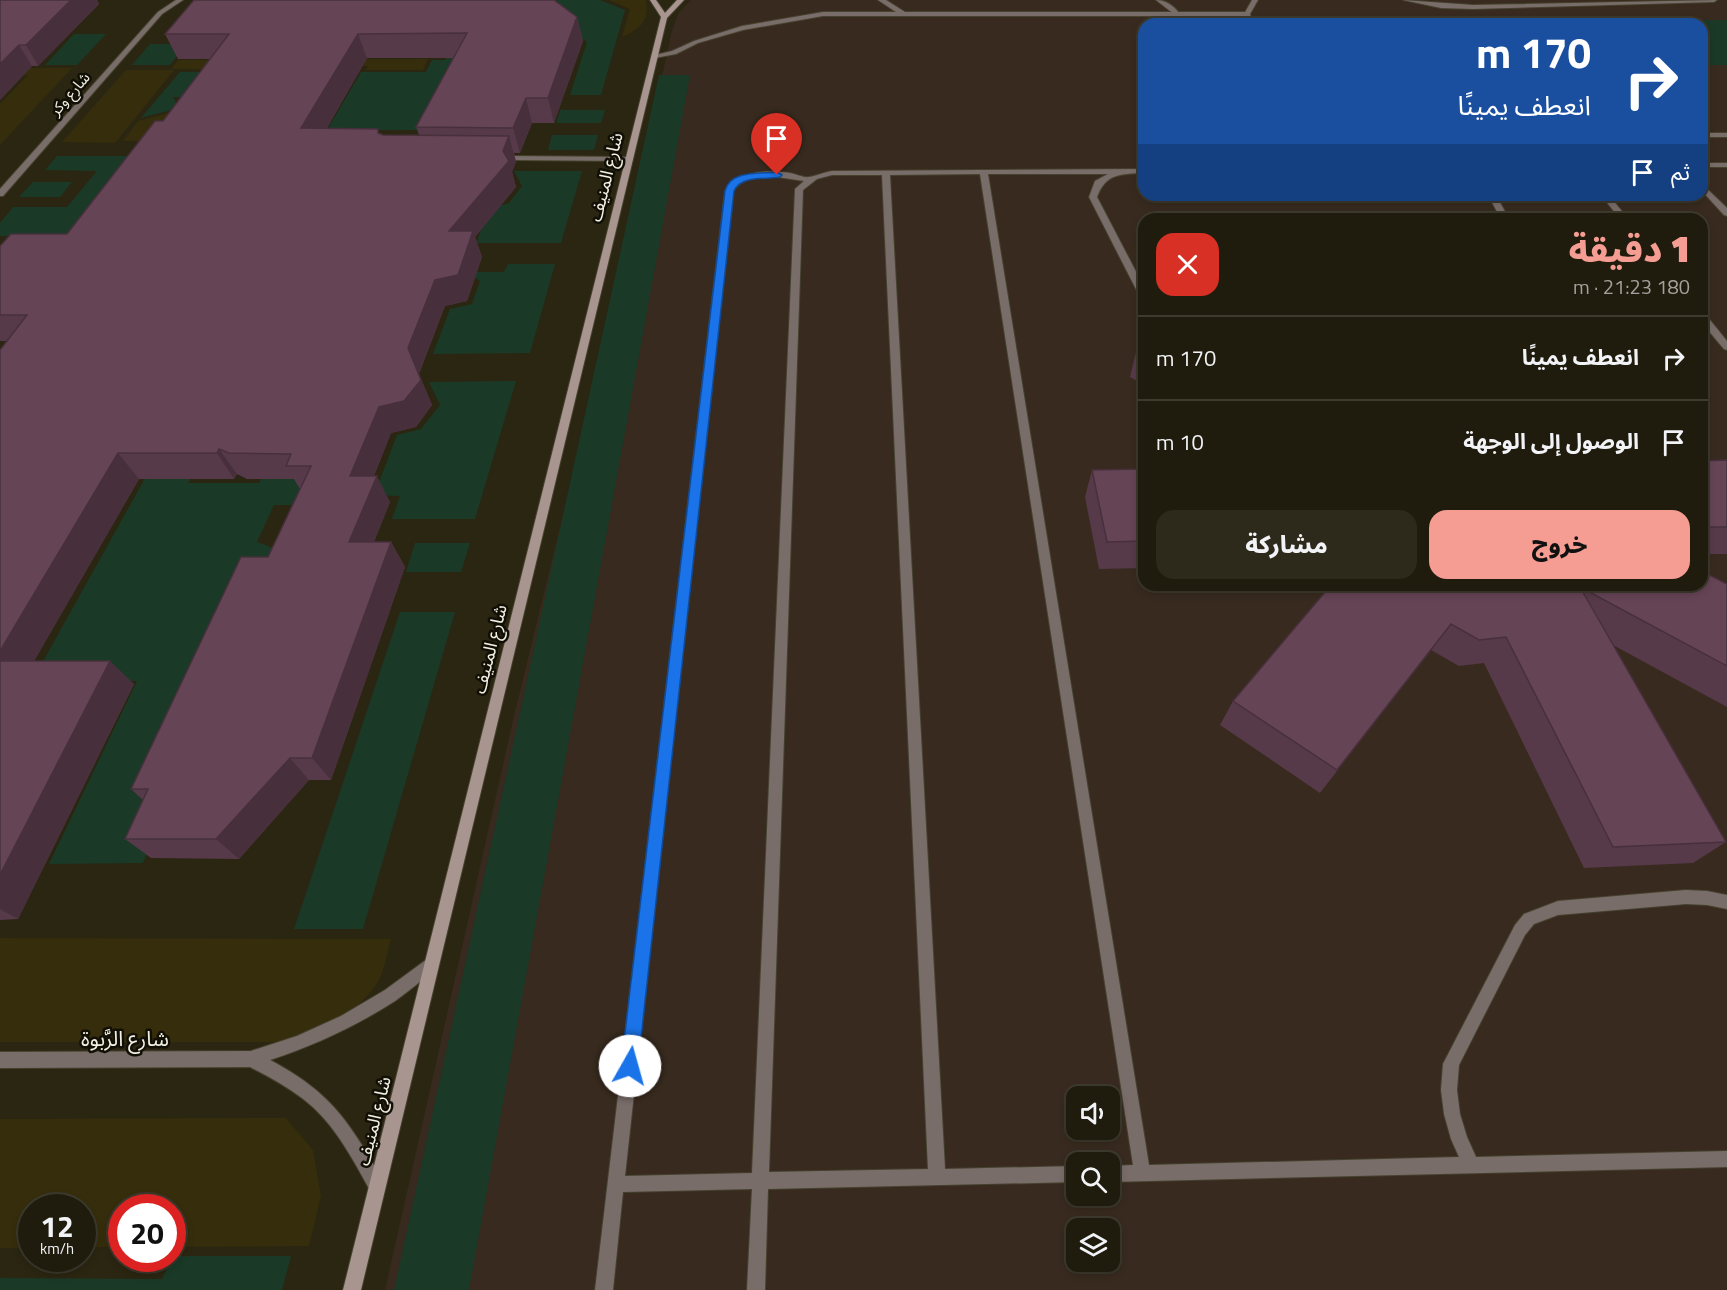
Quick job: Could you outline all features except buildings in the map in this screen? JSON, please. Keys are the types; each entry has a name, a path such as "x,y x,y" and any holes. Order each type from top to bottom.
{"street":[{"name":"شارع وكر","path":"0,194 160,8 180,0"},
{"path":"653,0 664,17 681,0"},
{"path":"881,0 902,13"},
{"path":"1159,0 1177,13 1180,18"},
{"path":"1249,18 1248,14 1255,0"},
{"path":"1406,0 1442,6 1714,0"},
{"path":"655,56 674,53 720,34 794,17 841,13 1248,14"},
{"name":"شارع المنيف","path":"352,1290 430,964 664,17"},
{"path":"1708,135 1727,135"},
{"path":"486,158 629,159"},
{"path":"1708,165 1727,165"},
{"path":"756,1290 799,189 808,180 832,173 1138,171"},
{"path":"886,172 937,1177"},
{"path":"984,172 1143,1173"},
{"path":"1116,173 1098,183 1093,197 1138,284"},
{"path":"604,1290 729,191 736,181 751,176 794,176 808,180"},
{"path":"1708,192 1727,213"},
{"path":"1610,201 1619,213"},
{"path":"1130,270 1138,270"},
{"path":"1708,323 1727,347"},
{"path":"1471,1165 1459,1139 1452,1114 1449,1090 1451,1064 1513,942 1529,919 1558,908 1581,906 1686,897 1727,902"},
{"name":"شارع الرَّبوة","path":"0,1060 251,1059 299,1043 346,1021 390,994 430,964"},
{"name":"شارع الرَّبوة","path":"251,1059 290,1080 325,1107 353,1144 377,1186"},
{"path":"1120,1174 1727,1159"},
{"path":"616,1184 1066,1174"}],"shaded area":[{"path":"691,0 1727,0 1727,1290 385,1290 513,720 597,376 672,30 679,12"}],"green space":[{"path":"475,0 600,0 625,10 601,95 570,95 587,42 552,18 423,130 377,130 317,147 361,72 426,72 432,60 445,60"},
{"path":"1708,20 1727,20 1727,65 1708,65"},
{"path":"74,34 106,34 77,65 45,65"},
{"path":"150,44 186,44 170,65 132,65"},
{"path":"180,72 226,72 207,97 173,97 179,108 141,118"},
{"path":"659,75 690,75 469,1290 394,1290"},
{"path":"560,110 605,110 601,123 556,123"},
{"path":"552,135 598,135 594,150 548,150"},
{"path":"57,156 158,156 98,236 0,236 0,223 13,207 67,207 97,171 45,170"},
{"path":"514,171 582,171 561,243 476,243 489,209 509,203 522,186"},
{"path":"33,182 72,182 60,197 19,197"},
{"path":"508,264 555,264 530,353 433,354 450,309 472,304 480,281 466,272 504,272"},
{"path":"516,381 475,519 392,519 400,496 374,495 397,435 421,429 440,405 429,382"},
{"path":"234,393 188,483 259,483 272,455 314,455 293,505 274,505 257,542 309,561 272,578 230,579 214,613 163,816 143,863 49,864 137,681 32,681 192,394"},
{"path":"415,543 470,543 461,572 406,572"},
{"path":"400,612 455,612 363,929 294,929"},
{"path":"186,1256 291,1256 282,1290 0,1290 0,1278 162,1279 165,1272 186,1272"}],"sand":[{"path":"609,0 646,0 645,19 634,31 622,37 630,9"},
{"path":"428,59 423,70 366,70 368,66 230,66 227,69 171,69 178,60"},
{"path":"0,68 72,68 0,145 0,104 28,75 0,75"},
{"path":"126,70 174,70 115,143 62,142"},
{"path":"178,99 206,99 174,141 123,141 138,121 184,109"},
{"path":"0,938 391,939 379,980 359,1004 348,1014 335,1021 308,1033 278,1042 0,1042"},
{"path":"286,1118 313,1150 321,1196 309,1246 186,1247 186,1194 108,1194 108,1247 96,1247 96,1194 18,1194 18,1248 0,1248 0,1119"}],"route":[{"path":"630,1066 729,191 731,186 742,178 777,175"}]}
